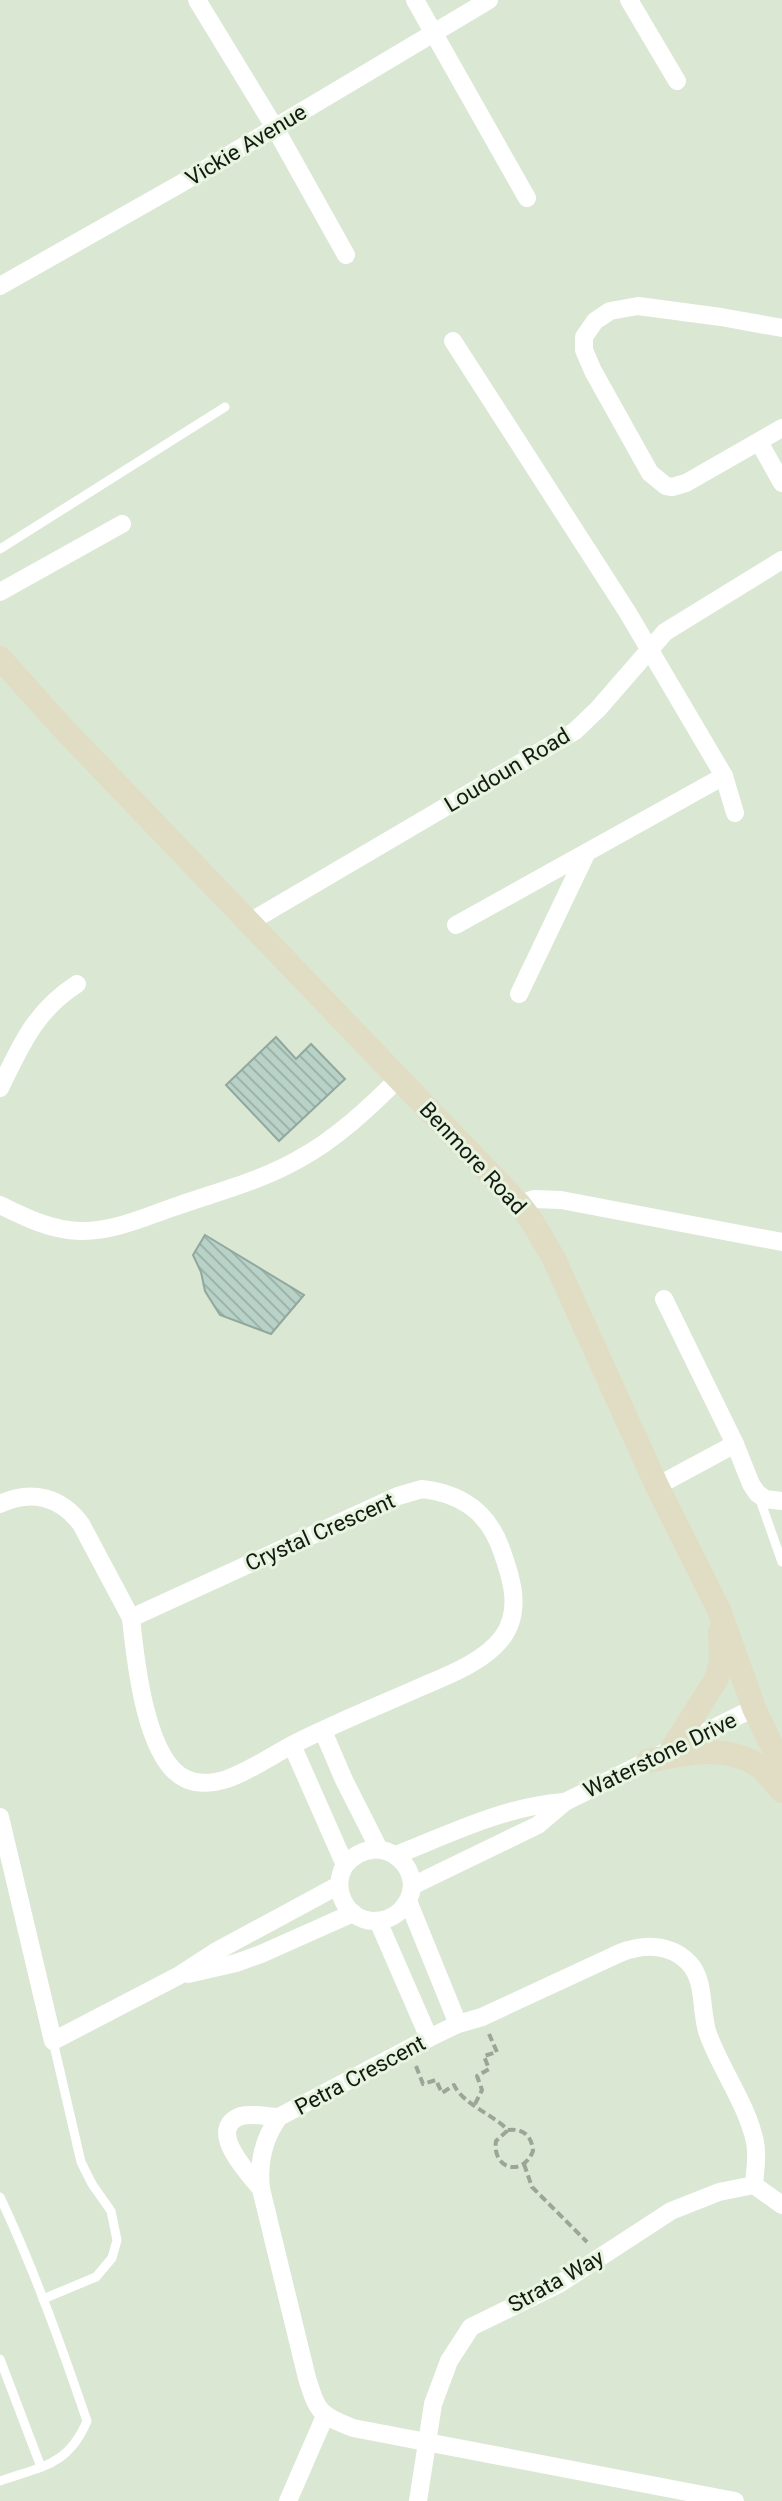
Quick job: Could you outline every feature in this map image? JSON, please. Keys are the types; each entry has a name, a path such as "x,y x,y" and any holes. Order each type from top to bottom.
{"street":[{"path":"197,0 275,128 346,255"},
{"path":"415,0 527,198"},
{"name":"Vickie Avenue","path":"0,286 275,128 489,0"},
{"path":"629,0 677,81"},
{"path":"782,328 638,306 610,311 595,321 584,337 584,350 593,371 658,482 672,487 686,483 782,428"},
{"path":"453,341 628,613 724,776 735,813"},
{"path":"759,442 782,483"},
{"path":"0,592 122,524"},
{"name":"Loudoun Road","path":"248,923 575,731 665,632 782,560"},
{"name":"Benmore Road","path":"0,658 59,724 532,1221 554,1259 657,1486 719,1610 754,1708 782,1768"},
{"path":"456,925 724,776"},
{"path":"519,994 586,854"},
{"path":"0,1088 27,1033 40,1015 57,996 77,984"},
{"path":"0,1205 42,1224 71,1231 107,1229 146,1217 266,1175 299,1160 361,1114 398,1079"},
{"path":"519,1204 534,1199 561,1200 782,1242"},
{"path":"664,1299 757,1493 765,1499 782,1501"},
{"path":"657,1486 735,1444"},
{"name":"Crystal Crescent","path":"422,1489 443,1491 478,1510 498,1541 514,1594 512,1621 501,1639 487,1653 443,1677 292,1745 229,1779 205,1784 186,1780 176,1773 154,1736 144,1708 131,1618 398,1496 422,1489"},
{"path":"0,1504 30,1495 59,1503 72,1512 131,1618"},
{"path":"672,1749 717,1678 721,1660 719,1610"},
{"name":"Waterstone Drive","path":"410,1893 538,1825 565,1802 754,1708"},
{"path":"323,1731 344,1780 388,1852 405,1864 410,1874 410,1893 458,2024"},
{"path":"292,1745 345,1865"},
{"path":"648,1761 686,1752 715,1751 742,1757 761,1768 782,1791"},
{"name":"Waterstone Drive","path":"388,1852 491,1816 536,1804 565,1802"},
{"path":"0,1817 53,2041 178,1976 215,1952 339,1885"},
{"path":"388,1852 360,1852 345,1865 339,1885 345,1905 364,1919 378,1921 396,1915 410,1893"},
{"path":"178,1976 236,1963 353,1913"},
{"path":"378,1921 429,2038"},
{"name":"Petra Crescent","path":"325,2416 318,2408 307,2378 261,2189 261,2156 270,2129 279,2117 458,2024 482,2017 634,1948 651,1946 672,1951 689,1963 698,1978 707,2032 745,2113 755,2142 754,2185"},
{"path":"261,2189 230,2148 228,2130 239,2117 279,2117"},
{"path":"754,2185 782,2205"},
{"name":"Strata Way","path":"418,2501 433,2404 457,2346 471,2327 559,2284 671,2211 719,2192 754,2185"},
{"path":"288,2501 325,2416 353,2428 735,2501"}],"lane":[{"path":"2,544 225,407"},
{"path":"757,1493 782,1562"},
{"path":"43,2299 96,2277 112,2258 117,2240 111,2211 81,2162 53,2041"},
{"path":"0,2197 43,2299 87,2421 78,2441 61,2459 0,2481"},
{"path":"0,2359 41,2467"}],"path":[{"path":"475,2104 482,2090 477,2076 489,2069 484,2056 497,2052 482,2017"},
{"path":"409,2049 423,2084 436,2080 442,2093 454,2085 459,2095 482,2112 495,2117 508,2130"},
{"path":"508,2130 520,2130 531,2138 533,2151 524,2164 512,2167 501,2163 497,2157 496,2141 508,2130"},
{"path":"524,2164 532,2187 602,2257"}],"building":[{"path":"276,1037 296,1059 311,1044 345,1079 279,1141 226,1085"},
{"path":"205,1235 304,1295 271,1334 220,1315 205,1291 193,1255"}]}
